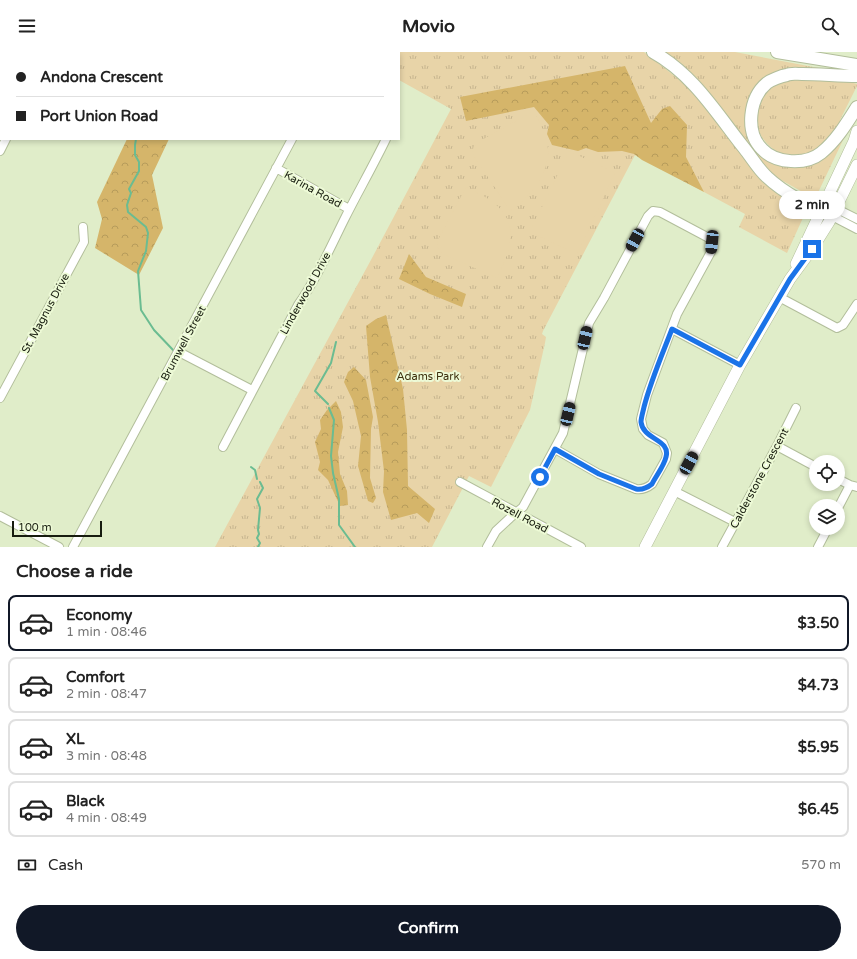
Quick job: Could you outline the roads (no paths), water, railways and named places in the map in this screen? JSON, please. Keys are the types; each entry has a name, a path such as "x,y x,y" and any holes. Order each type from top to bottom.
{"highway":[{"path":"653,52 662,57 687,77 700,91 766,177 782,189 832,216"},
{"path":"778,52 857,65"},
{"path":"856,109 840,132 821,153 806,160 793,162 776,158 762,149 753,134 750,115 756,98 767,83 787,74 857,76"}],"main road":[{"path":"790,279 800,252 854,141 857,131"},
{"path":"645,547 740,365 790,279 812,249 832,216 857,165"}],"street":[{"path":"0,151 6,140"},
{"name":"Brumwell Street","path":"74,547 291,140"},
{"name":"Linderwood Drive","path":"223,447 298,305 308,291 386,140"},
{"name":"Karina Road","path":"276,168 349,209"},
{"path":"487,547 496,531 523,507 555,449 564,430 589,323 648,216 653,211 660,212 707,237 712,242 712,250 677,314 647,395 642,418 643,429 648,436 663,443 667,453 666,459 652,484 640,490 636,489 599,474 555,449"},
{"path":"832,216 841,211 857,219"},
{"path":"832,216 857,229"},
{"name":"St. Magnus Drive","path":"0,398 84,242 83,227"},
{"path":"779,297 837,328 843,325 857,304"},
{"path":"672,329 740,365"},
{"path":"179,352 252,390"},
{"name":"Calderstone Crescent","path":"722,547 796,408"},
{"path":"777,446 809,463"},
{"name":"Rozell Road","path":"460,482 581,547"},
{"path":"844,499 853,486"},
{"path":"674,491 735,522"},
{"path":"0,516 59,547"},
{"path":"818,547 824,535"}],"waterway":[{"path":"136,140 135,155 139,162 139,171 129,189 131,193 127,205 128,212 146,227 148,233 146,251 138,271 141,310 154,330 174,351"},
{"path":"328,404 315,391 331,363 336,342"},
{"path":"329,408 334,420 331,456 339,499 339,525 355,547"},
{"path":"251,467 255,470 257,479"},
{"path":"258,547 260,543 257,538 259,534 260,508 257,499 263,488 260,482"}],"park label":[{"name":"Adams Park","path":"428,376"}]}
